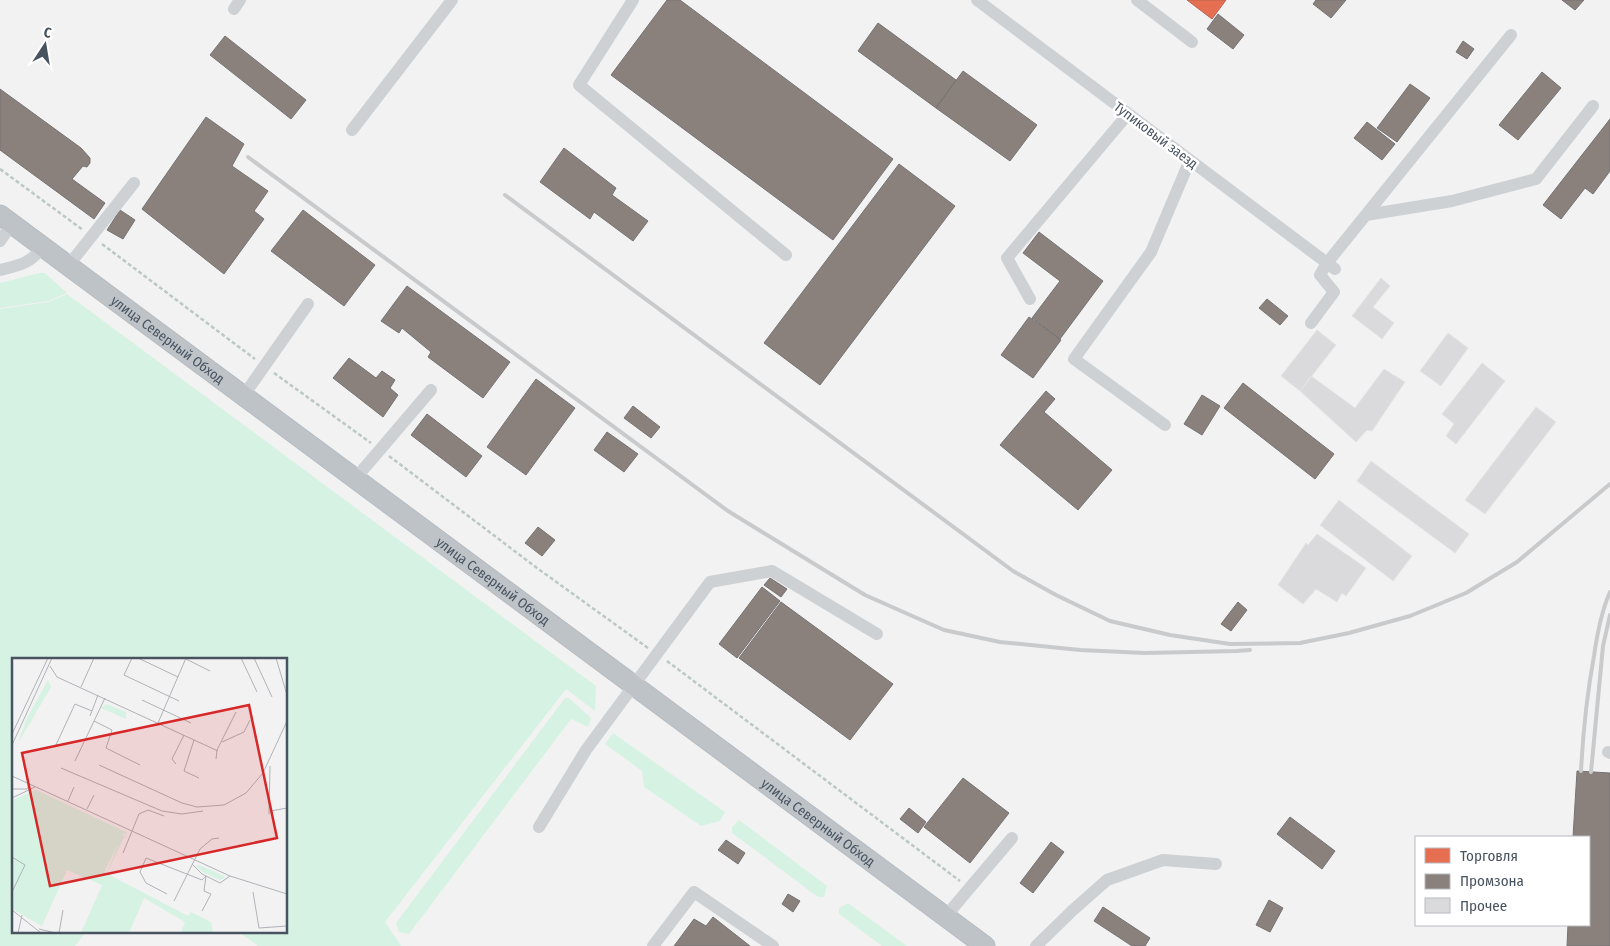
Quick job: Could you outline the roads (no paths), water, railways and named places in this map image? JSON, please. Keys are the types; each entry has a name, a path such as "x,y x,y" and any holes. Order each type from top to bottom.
{"highway":[{"name":"улица Северный Обход","path":"6,219 985,946"}],"street":[{"path":"352,130 452,0"},
{"path":"634,0 579,85 786,256"},
{"name":"Тупиковый заезд","path":"977,0 1331,266"},
{"path":"1138,0 1192,42"},
{"path":"1311,323 1334,292 1320,275 1331,266 1366,215 1511,35"},
{"path":"1366,215 1452,201 1536,179 1593,106"},
{"path":"1030,299 1006,258 1128,114"},
{"path":"1165,425 1074,358 1151,252 1190,160"},
{"path":"68,266 134,183"},
{"path":"0,241 6,219"},
{"path":"0,270 26,263 35,257 43,247"},
{"path":"244,396 308,304"},
{"path":"355,479 431,390"},
{"path":"540,827 586,750 710,582 772,571 877,634"},
{"path":"946,916 1012,838"},
{"path":"1036,946 1072,910 1107,880 1164,860 1216,864"},
{"path":"654,946 694,892 773,946"}],"railway":[{"path":"248,157 728,511 865,595 944,630 1000,642 1080,650 1145,653 1250,650"},
{"path":"505,195 1013,571 1056,595 1110,621 1170,635 1230,644 1300,643 1349,633 1410,616 1466,593 1517,562 1610,484"},
{"path":"1581,771 1592,670 1600,624 1610,592"},
{"path":"1591,772 1603,646 1610,615"}]}
